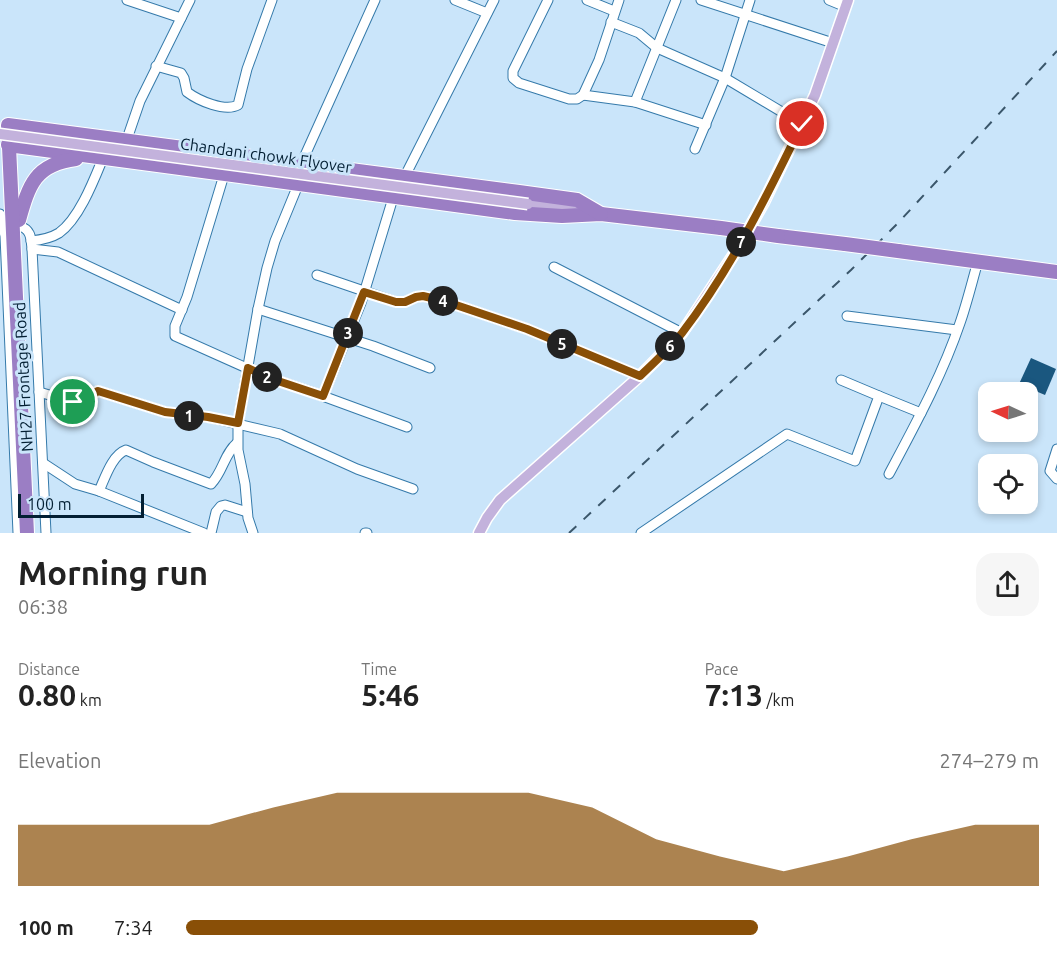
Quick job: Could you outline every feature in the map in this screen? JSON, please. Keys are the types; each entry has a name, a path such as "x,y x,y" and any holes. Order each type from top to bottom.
{"highway":[{"path":"8,135 127,139 302,162 578,200 601,214"},
{"path":"8,135 99,157 393,198 526,214 562,216 601,214 1057,272"},
{"path":"8,135 27,533"},
{"path":"12,220 30,185 45,169 60,161 99,157"},
{"path":"0,201 12,220 35,533"}],"main road":[{"path":"479,533 500,500 640,376 682,333 738,248 764,202 815,95 847,3"},
{"name":"Chandani chowk Flyover","path":"8,135 601,214"}],"street":[{"path":"127,139 140,101 190,0"},
{"path":"156,66 181,73 187,92 192,96 225,108 233,108 238,105 247,69 272,0"},
{"path":"302,162 375,0"},
{"path":"455,0 487,13"},
{"path":"405,176 494,0"},
{"path":"548,0 513,71 513,78 519,83 569,99 577,99 583,95 599,60 619,0"},
{"path":"587,0 614,11"},
{"path":"634,102 676,0"},
{"path":"701,0 833,43"},
{"path":"695,149 725,78 750,0"},
{"path":"829,0 847,3"},
{"path":"131,1 181,18"},
{"path":"611,22 639,33 657,48 725,78 802,124"},
{"path":"583,95 634,102 706,125"},
{"path":"32,245 60,232 71,220 94,180 99,157"},
{"path":"225,175 175,326 175,336 269,378 407,426"},
{"path":"254,533 247,512 245,484 237,443 238,423 258,309 271,252 298,185"},
{"path":"323,396 364,292 393,198"},
{"path":"12,220 27,229 32,245"},
{"name":"NH27 Frontage Road","path":"12,220 5,236 4,297 18,533"},
{"path":"32,245 58,252 182,310"},
{"name":"NH27 Frontage Road","path":"32,245 46,533"},
{"path":"889,474 921,413 957,330 978,261"},
{"path":"554,267 682,333"},
{"path":"317,275 396,302 405,302 423,296 444,301 518,326 640,376"},
{"path":"258,309 346,337 430,368"},
{"path":"847,316 957,330"},
{"path":"841,380 921,413"},
{"path":"39,392 80,404 89,402 94,393 98,391 165,412 238,423 289,437 357,469 413,489"},
{"path":"641,533 787,434 855,460 879,396"},
{"path":"99,491 115,458 126,450 211,484 217,477 231,448 237,443"},
{"path":"1057,449 1050,471 1057,479"},
{"path":"43,463 75,484 99,491 204,533"},
{"path":"211,533 216,512 221,506 225,505 247,512"}],"building":[{"path":"1031,358 1056,369 1045,395 1038,392 1038,382 1020,382"}],"railway":[{"path":"569,533 851,270 898,223 1057,51"}],"route":[{"path":"73,402 85,404 98,391 133,404 165,412 238,423 248,368 269,378 323,396 364,292 396,302 410,301 423,296 444,301 527,329 640,376 682,333 738,248 764,202 802,124"}]}
